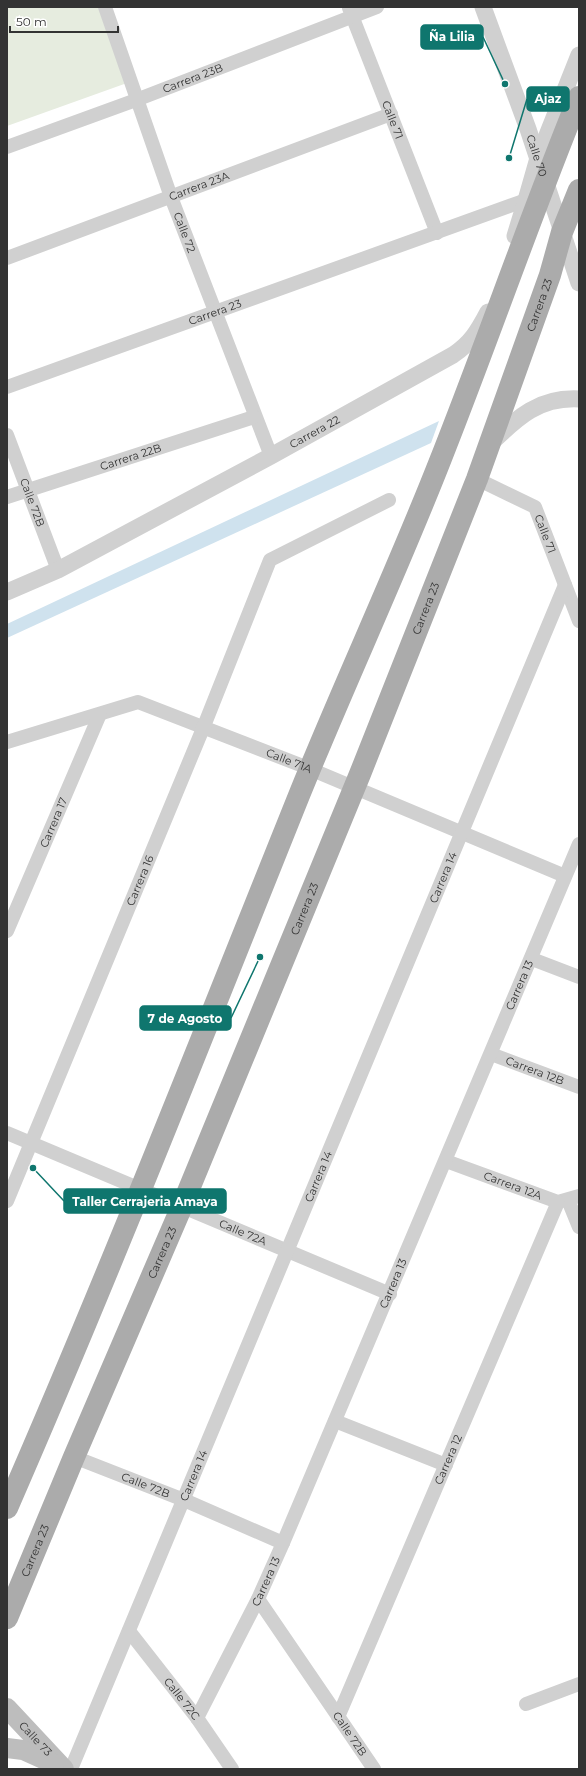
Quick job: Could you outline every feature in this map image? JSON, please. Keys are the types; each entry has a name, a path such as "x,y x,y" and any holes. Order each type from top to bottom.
{"main road":[{"path":"7,1508 140,1189 310,769 439,464 519,255 537,192 579,97"},
{"name":"Carrera 23","path":"7,1618 74,1457 182,1206 354,788 477,479 550,275 562,232 579,190"},
{"name":"Calle 73","path":"7,1708 62,1767"},
{"path":"7,1748 23,1750 62,1767"}],"street":[{"name":"Calle 72","path":"105,7 136,100 171,197 254,417 271,456"},
{"name":"Carrera 23B","path":"7,147 136,100 350,12 376,7"},
{"name":"Calle 70","path":"483,7 538,158 537,192 562,232 579,283"},
{"name":"Calle 71","path":"350,12 437,232"},
{"path":"537,192 538,158 579,55"},
{"name":"Carrera 23A","path":"7,258 391,114"},
{"name":"Carrera 23","path":"7,387 437,232 537,192"},
{"name":"Carrera 22","path":"7,592 58,570 271,456 453,355 466,346 478,332 488,312 510,252 537,192"},
{"path":"489,445 516,419 548,402 579,399"},
{"name":"Carrera 22B","path":"7,497 254,417"},
{"name":"Calle 72B","path":"7,435 58,570"},
{"name":"Calle 71","path":"477,479 535,507 579,621"},
{"name":"Carrera 16","path":"7,1201 204,726 270,560 389,500"},
{"name":"Carrera 14","path":"62,1767 129,1631 565,585"},
{"name":"Calle 71A","path":"7,742 138,702 204,726 310,769 565,876"},
{"name":"Carrera 17","path":"7,931 100,714"},
{"name":"Carrera 13","path":"197,1718 258,1599 283,1543 532,959 579,844"},
{"path":"532,959 579,976"},
{"name":"Carrera 12B","path":"491,1054 579,1087"},
{"name":"Calle 72A","path":"7,1132 390,1294"},
{"name":"Carrera 12A","path":"446,1161 568,1199"},
{"path":"568,1199 579,1227"},
{"name":"Carrera 12","path":"338,1717 446,1465 568,1199"},
{"path":"335,1421 446,1465"},
{"name":"Calle 72B","path":"74,1457 184,1500 283,1543"},
{"name":"Calle 72B","path":"258,1599 374,1769"},
{"name":"Calle 72C","path":"129,1631 197,1718 232,1769"},
{"path":"526,1704 579,1684"}],"shaded area":[{"path":"7,7 98,7 127,83 7,126"}],"water":[{"path":"439,421 431,443 7,638 7,624"}],"place":[{"name":"Ña Lilia","path":"505,84"},
{"name":"Ajaz","path":"509,158"},
{"name":"7 de Agosto","path":"260,957"},
{"name":"Taller Cerrajeria Amaya","path":"33,1168"}]}
